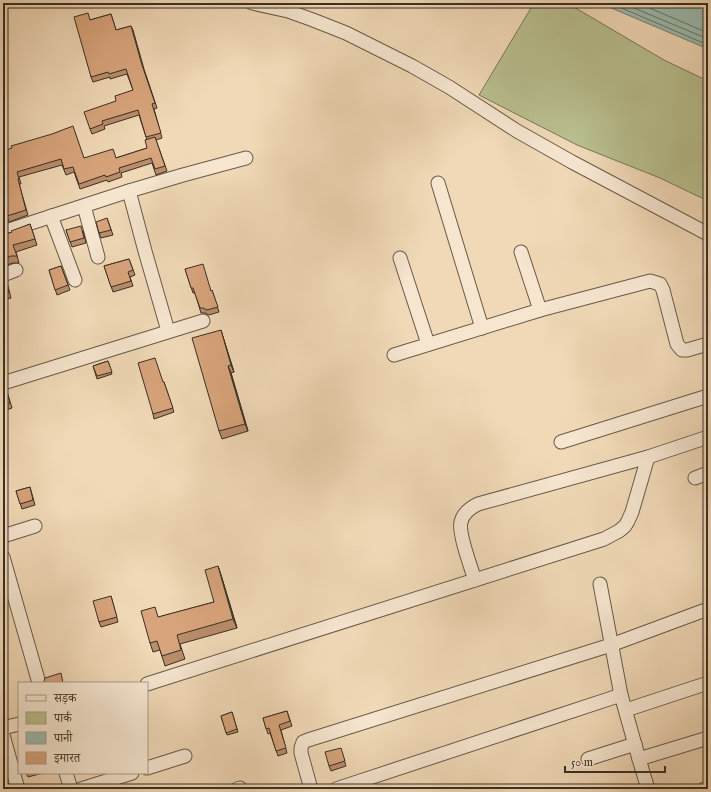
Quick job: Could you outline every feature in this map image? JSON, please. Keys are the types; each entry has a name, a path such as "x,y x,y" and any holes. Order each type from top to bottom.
{"street":[{"path":"252,3 313,20 346,33 412,66 449,87 524,135 708,234"},
{"path":"3,232 129,191 246,158"},
{"path":"438,183 482,328"},
{"path":"129,191 144,251 168,332"},
{"path":"84,206 98,257"},
{"path":"51,216 75,280"},
{"path":"521,252 540,310"},
{"path":"400,258 428,344"},
{"path":"3,275 16,270"},
{"path":"394,355 540,310 650,281 660,284 663,290 677,344 682,350 708,344"},
{"path":"3,383 203,321"},
{"path":"560,442 708,396"},
{"path":"475,580 461,532 460,523 468,509 478,504 648,457 708,438"},
{"path":"148,684 604,539 625,526 632,512 648,457"},
{"path":"695,478 708,473"},
{"path":"3,536 35,526"},
{"path":"3,557 39,682"},
{"path":"600,584 621,695 648,789"},
{"path":"311,789 301,753 303,742 611,645 708,609"},
{"path":"626,710 708,683"},
{"path":"336,789 621,695"},
{"path":"3,728 18,724"},
{"path":"3,735 18,789"},
{"path":"639,759 708,738"},
{"path":"588,759 635,744"},
{"path":"148,768 185,756"},
{"path":"66,774 71,789"},
{"path":"82,789 129,774"},
{"path":"704,789 708,788"}],"green space":[{"path":"534,3 567,3 664,60 708,81 708,201 660,178 577,145 479,95"}],"water":[{"path":"601,3 708,3 708,49 609,7"}],"building":[{"path":"88,13 90,20 111,14 116,30 131,26 155,103 152,104 161,133 146,137 138,110 102,121 103,124 90,129 84,112 116,101 115,96 133,90 126,69 91,77 74,17"},
{"path":"73,126 84,158 113,149 116,158 147,148 145,140 155,137 165,166 155,169 151,158 119,168 120,172 106,177 105,175 79,184 73,167 64,169 61,159 17,172 26,210 7,216 3,201 3,151 12,148 11,146"},
{"path":"107,218 111,230 99,233 96,222"},
{"path":"30,224 35,239 13,245 17,256 11,256 3,259 3,235"},
{"path":"81,226 84,238 70,242 66,230"},
{"path":"129,259 133,270 128,272 131,281 111,287 104,266"},
{"path":"203,264 211,291 212,290 218,307 207,310 200,308 193,288 191,288 185,269"},
{"path":"61,266 68,285 55,290 49,270"},
{"path":"4,276 9,292 3,293"},
{"path":"221,330 231,365 228,366 245,424 219,431 192,338"},
{"path":"155,358 173,408 153,414 138,363"},
{"path":"108,361 112,372 97,376 93,366"},
{"path":"5,385 10,403 3,406 3,386"},
{"path":"30,487 33,500 20,504 16,491"},
{"path":"218,566 233,619 177,635 181,650 162,656 157,641 150,643 141,611 155,607 158,617 214,602 205,570"},
{"path":"111,596 117,617 99,622 93,601"},
{"path":"61,673 63,682 44,682 45,678"},
{"path":"287,711 290,721 279,725 286,748 276,751 269,728 266,729 263,718"},
{"path":"232,712 237,729 226,733 221,716"},
{"path":"341,748 345,761 329,766 325,752"}]}
